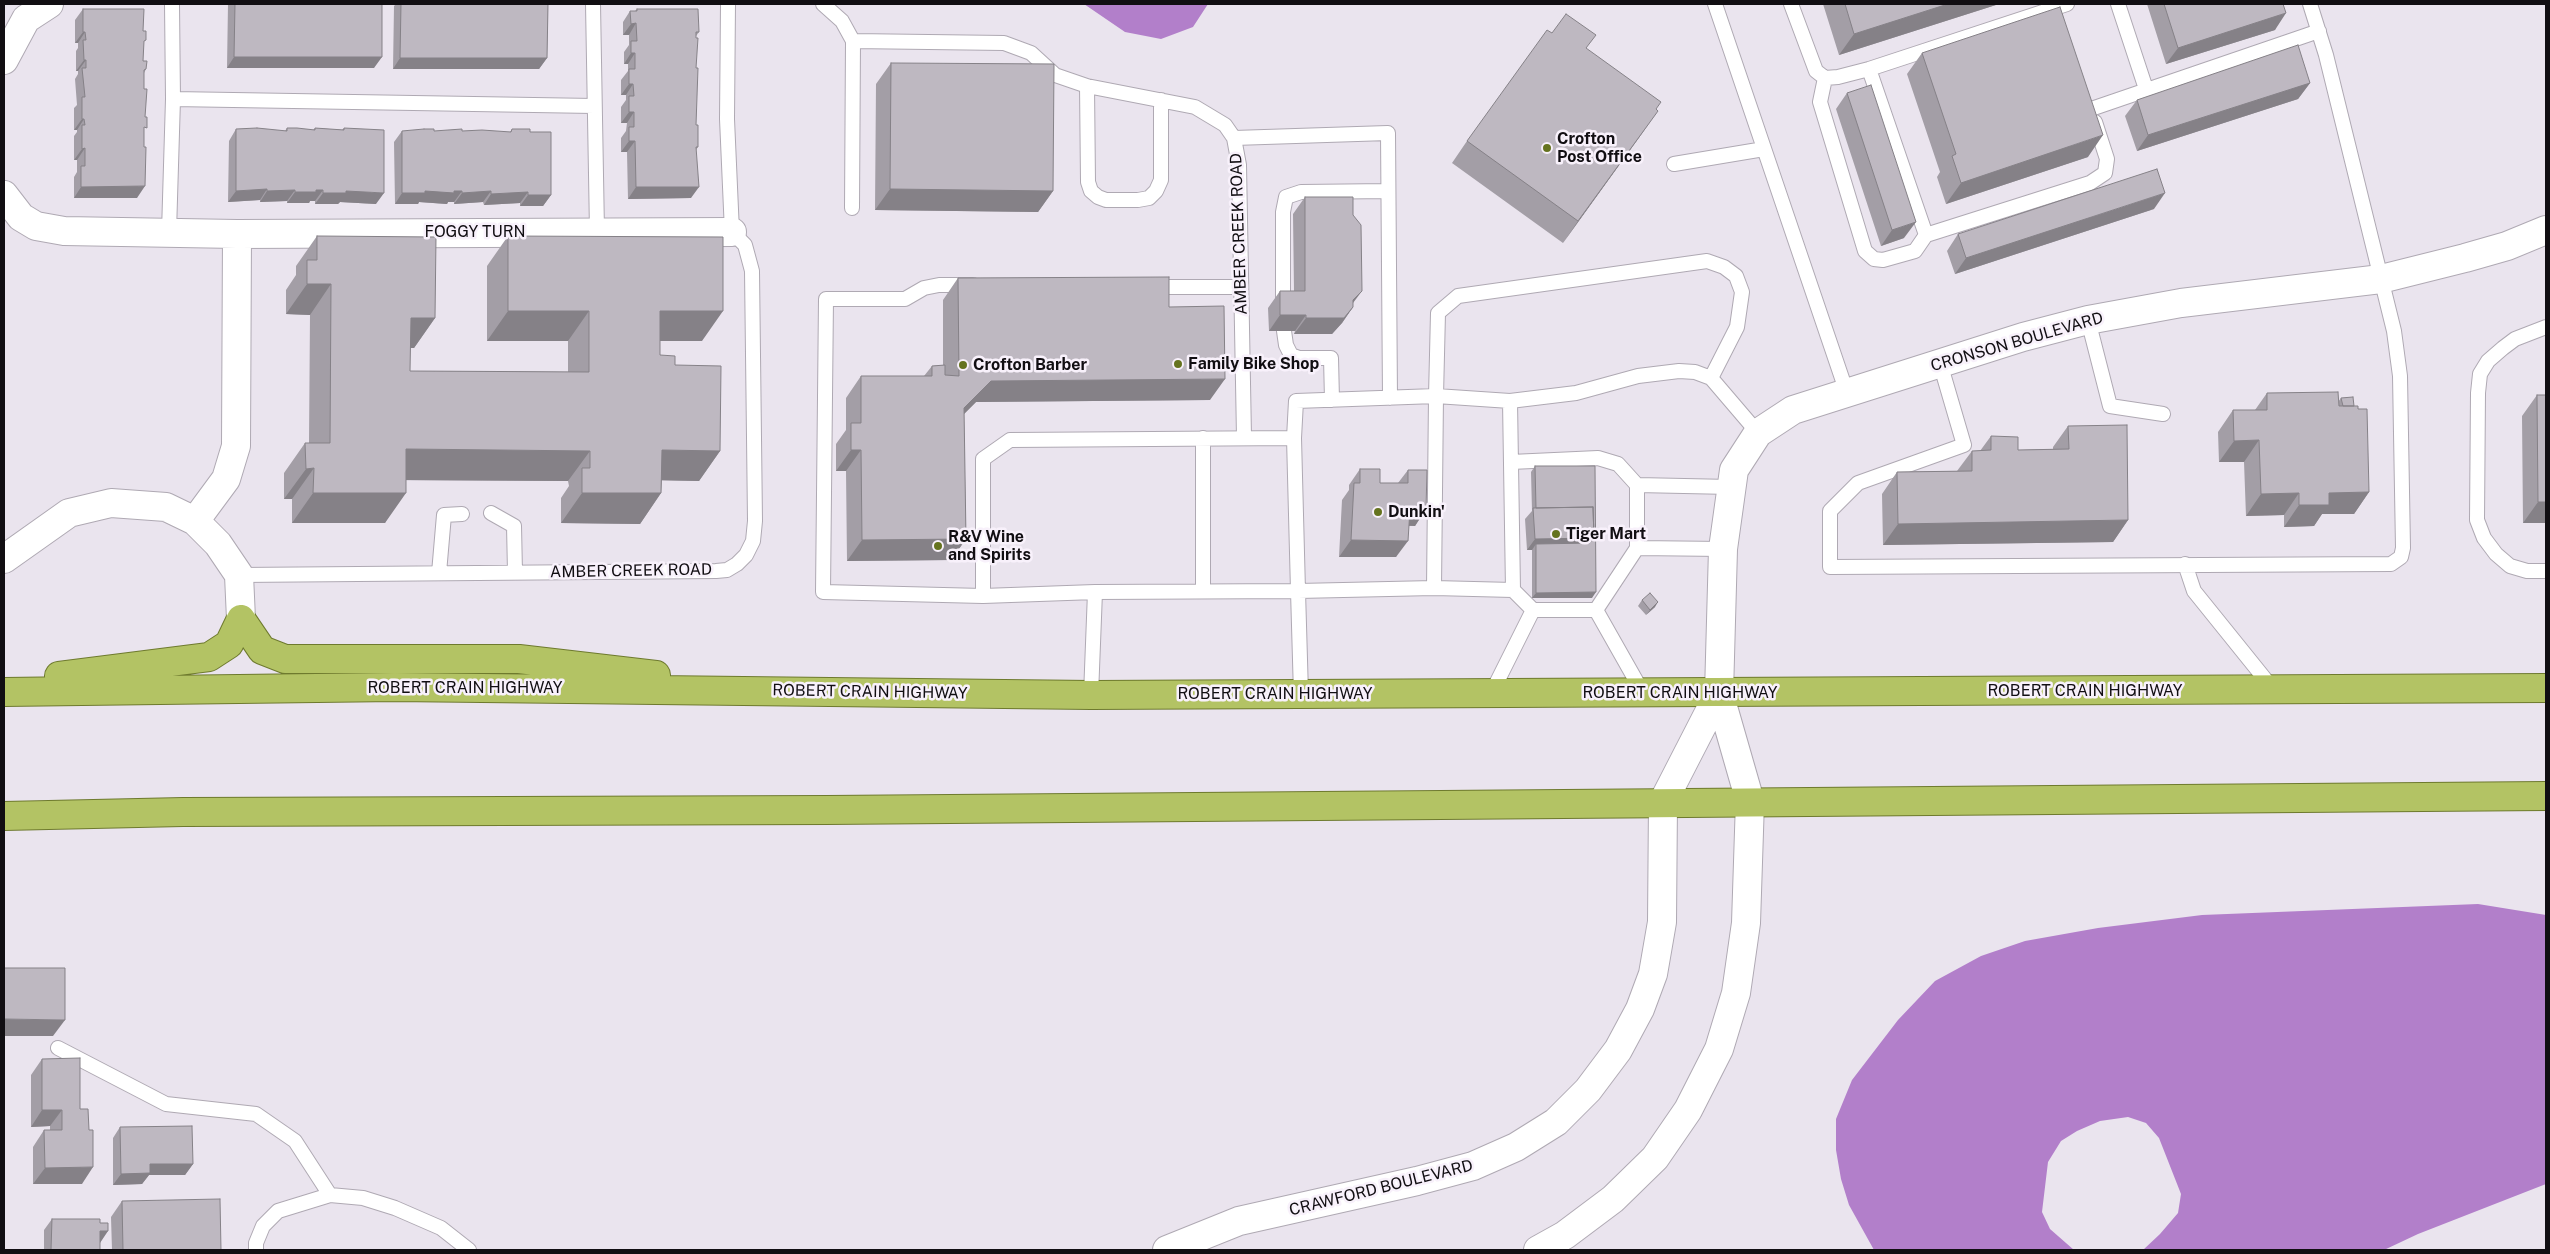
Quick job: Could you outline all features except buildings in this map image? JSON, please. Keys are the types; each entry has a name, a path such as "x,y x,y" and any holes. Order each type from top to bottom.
{"highway":[{"path":"4,683 209,658 228,644 241,619 262,650 285,659 519,659 796,692"},
{"name":"ROBERT CRAIN HIGHWAY","path":"4,692 386,687 1091,695 2546,688"},
{"path":"4,816 183,812 837,810 1750,801 2546,796"}],"street":[{"path":"4,60 26,19 50,4"},
{"name":"FOGGY TURN","path":"4,196 21,217 36,226 64,231 237,234 732,232"},
{"name":"CRONSON BOULEVARD","path":"1719,693 1723,549 1734,470 1758,433 1793,410 2048,330 2088,320 2181,303 2381,279 2507,246 2546,230"},
{"path":"195,521 226,479 236,446 237,234"},
{"path":"4,559 69,513 111,503 166,507 195,521 218,544 239,575 241,619"},
{"path":"1538,1250 1565,1235 1613,1199 1654,1158 1688,1110 1718,1049 1736,993 1746,923 1750,801 1719,693"},
{"name":"CRAWFORD BOULEVARD","path":"1167,1250 1239,1221 1417,1181 1473,1166 1516,1147 1556,1122 1588,1090 1618,1050 1640,1009 1653,974 1662,922 1663,802 1719,693"}],"lane":[{"path":"169,232 173,99 172,4"},
{"path":"593,4 597,232"},
{"path":"728,4 727,119 732,232"},
{"path":"823,4 842,21 853,41 852,208"},
{"path":"1715,4 1847,393"},
{"path":"1791,4 1816,71 1825,78 1838,77 1869,69 2062,9"},
{"path":"2118,4 2146,89"},
{"path":"1940,364 1964,445 1858,483 1830,511 1830,567 2390,564 2401,557 2403,548 2400,376 2394,331 2319,31 2310,4"},
{"path":"1825,78 1820,102 1865,251 1874,259 1884,260 1915,251 1926,235 2090,183 2105,172 2107,159 2089,104 2146,89 2319,31"},
{"name":"AMBER CREEK ROAD","path":"853,41 1004,43 1031,53 1055,75 1087,86 1195,107 1225,125 1234,138 1239,165 1244,437"},
{"path":"1869,69 1926,235"},
{"path":"1087,86 1088,182 1091,191 1098,197 1106,200 1138,200 1148,198 1156,191 1161,180 1161,100"},
{"path":"173,99 594,106"},
{"path":"1234,138 1388,133 1390,398"},
{"path":"1674,164 1764,149"},
{"path":"1283,308 1283,212 1286,197 1301,192 1388,191"},
{"name":"AMBER CREEK ROAD","path":"239,575 727,570 737,564 746,555 753,542 755,521 752,271 745,245 732,232"},
{"path":"1434,588 1438,313 1458,296 1707,261 1724,267 1736,276 1742,292 1737,328 1711,378"},
{"path":"988,285 939,285 924,288 905,299 826,300 823,592 983,596 1095,592 1434,588 1513,590 1533,610 1596,610"},
{"path":"1134,286 1241,287"},
{"path":"2088,320 2110,406 2163,414"},
{"path":"2546,327 2515,339 2488,361 2480,374 2478,393 2477,510 2477,520 2484,538 2496,554 2510,566 2527,571 2546,571"},
{"path":"1284,331 1286,345 1292,355 1299,358 1331,358 1332,400"},
{"path":"1301,694 1294,438 1296,401 1436,396 1510,401 1576,393 1638,376 1678,371 1695,372 1711,378 1758,433"},
{"path":"1510,401 1513,590"},
{"path":"1203,438 1204,591"},
{"path":"983,596 983,459 1010,440 1294,438"},
{"path":"1511,462 1598,458 1618,464 1637,485 1637,548 1596,610"},
{"path":"1637,485 1732,487"},
{"path":"491,513 514,526 515,572"},
{"path":"439,573 444,515 462,514"},
{"path":"1637,548 1723,549"},
{"path":"2185,564 2194,591 2274,689"},
{"path":"1091,695 1095,592"},
{"path":"1491,694 1533,610"},
{"path":"1596,610 1643,693"},
{"path":"58,1048 166,1104 256,1114 295,1142 330,1195"},
{"path":"256,1250 256,1243 263,1226 278,1211 330,1195 363,1198 395,1208 441,1228 469,1250"}],"shaded area":[{"path":"1084,4 1208,4 1193,27 1161,39 1125,32"},
{"path":"2478,904 2546,915 2546,1184 2418,1234 2384,1250 2143,1250 2178,1213 2181,1194 2159,1138 2146,1123 2128,1117 2100,1121 2077,1131 2061,1141 2048,1162 2042,1212 2050,1229 2074,1250 1874,1250 1849,1205 1841,1179 1836,1150 1836,1119 1852,1080 1898,1020 1935,981 1981,956 2025,941 2098,928 2202,915"}],"place":[{"name":"Crofton Post Office","path":"1547,148"},
{"name":"Family Bike Shop","path":"1178,364"},
{"name":"Crofton Barber","path":"963,365"},
{"name":"Dunkin'","path":"1378,512"},
{"name":"Tiger Mart","path":"1556,534"},
{"name":"R&V Wine and Spirits","path":"938,546"}]}
